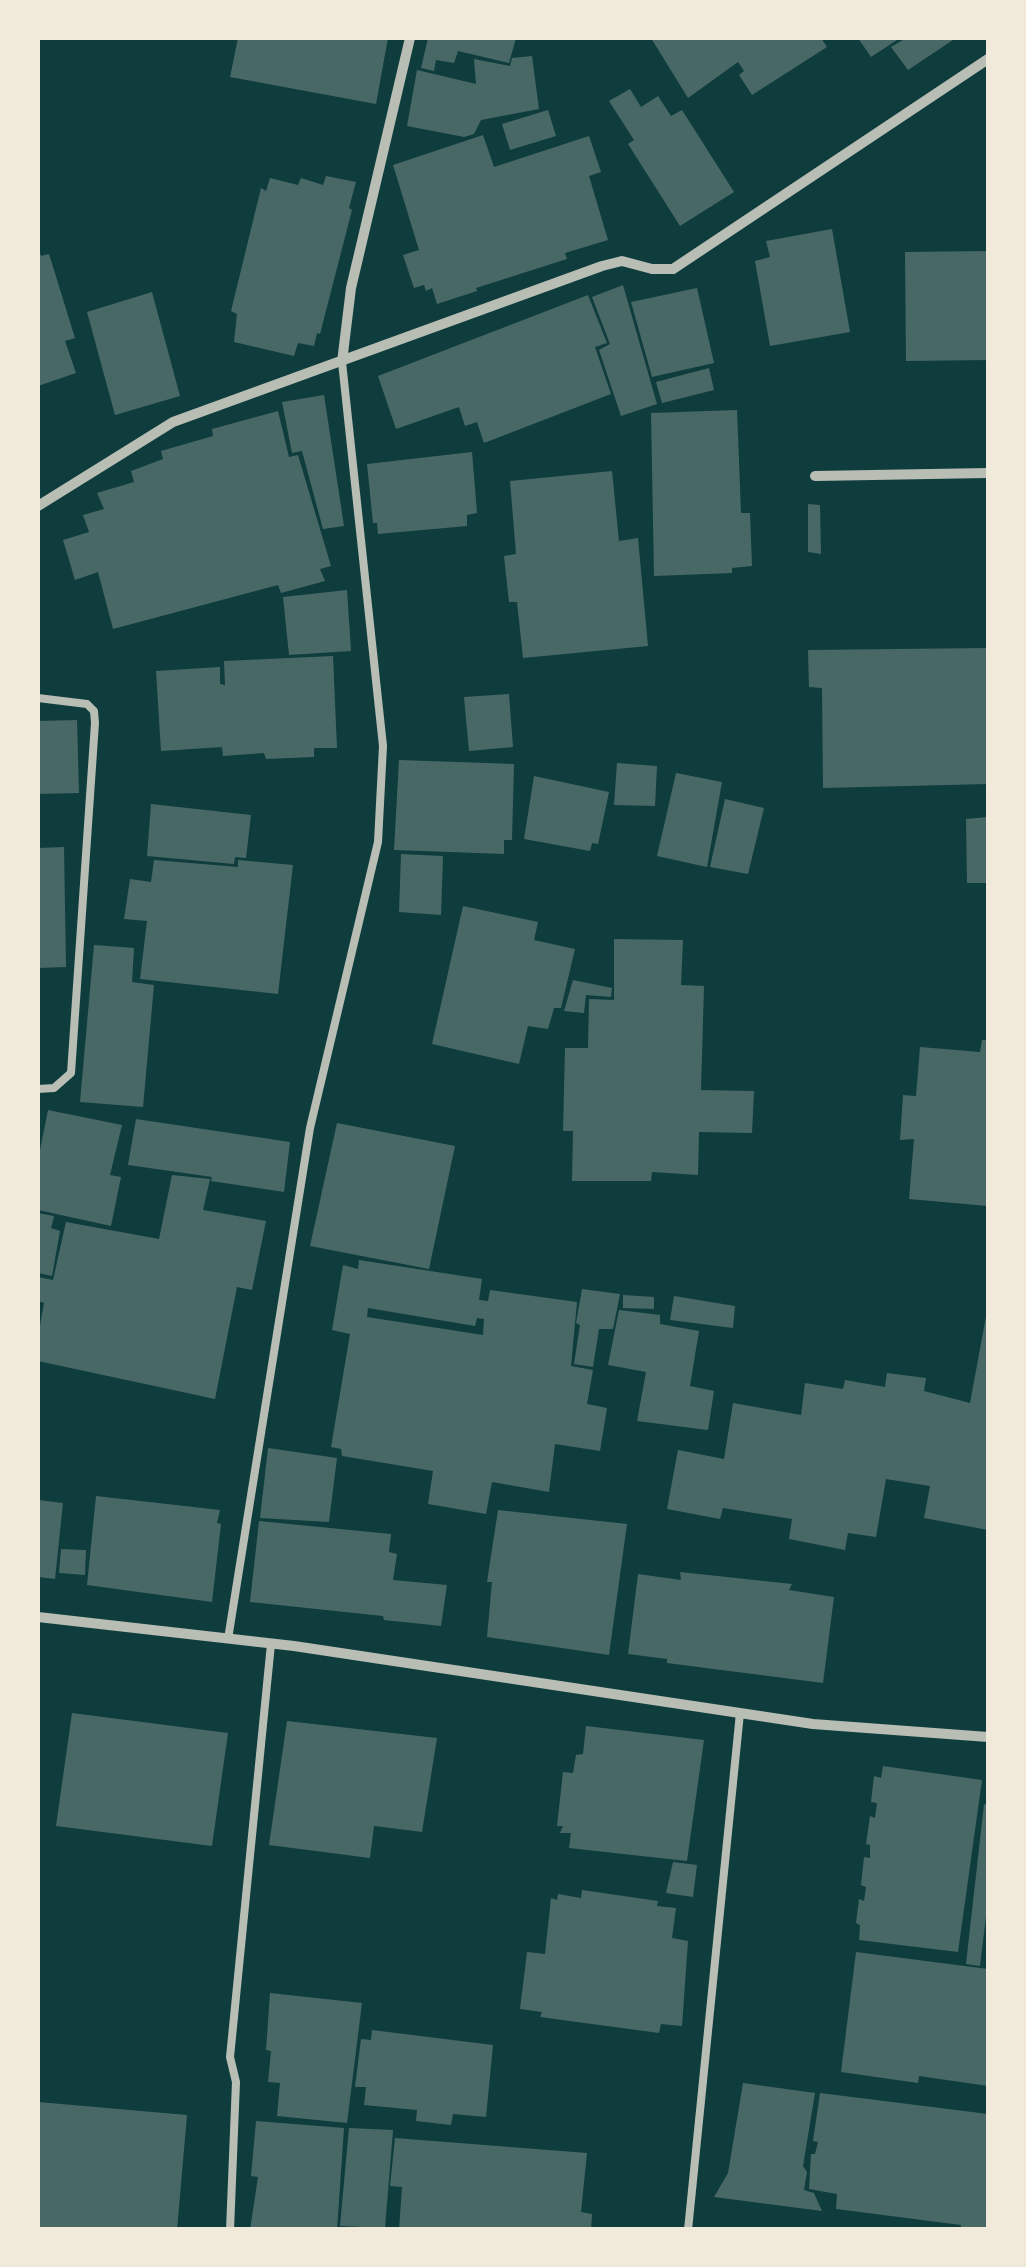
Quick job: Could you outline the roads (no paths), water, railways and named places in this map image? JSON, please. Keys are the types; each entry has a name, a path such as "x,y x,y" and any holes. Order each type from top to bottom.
{"street":[{"path":"342,362 351,288 410,38"},
{"path":"38,506 174,422 602,266 622,261 672,269 988,59"},
{"path":"815,476 988,473"},
{"path":"38,1616 228,1638 814,1724 988,1737"}],"lane":[{"path":"228,1638 310,1128 378,842 383,746 342,362"},
{"path":"38,698 87,704 94,711 95,723 71,1073 54,1088 38,1089"},
{"path":"230,2230 236,2082 230,2057 271,1644"},
{"path":"688,2230 740,1713"}]}
